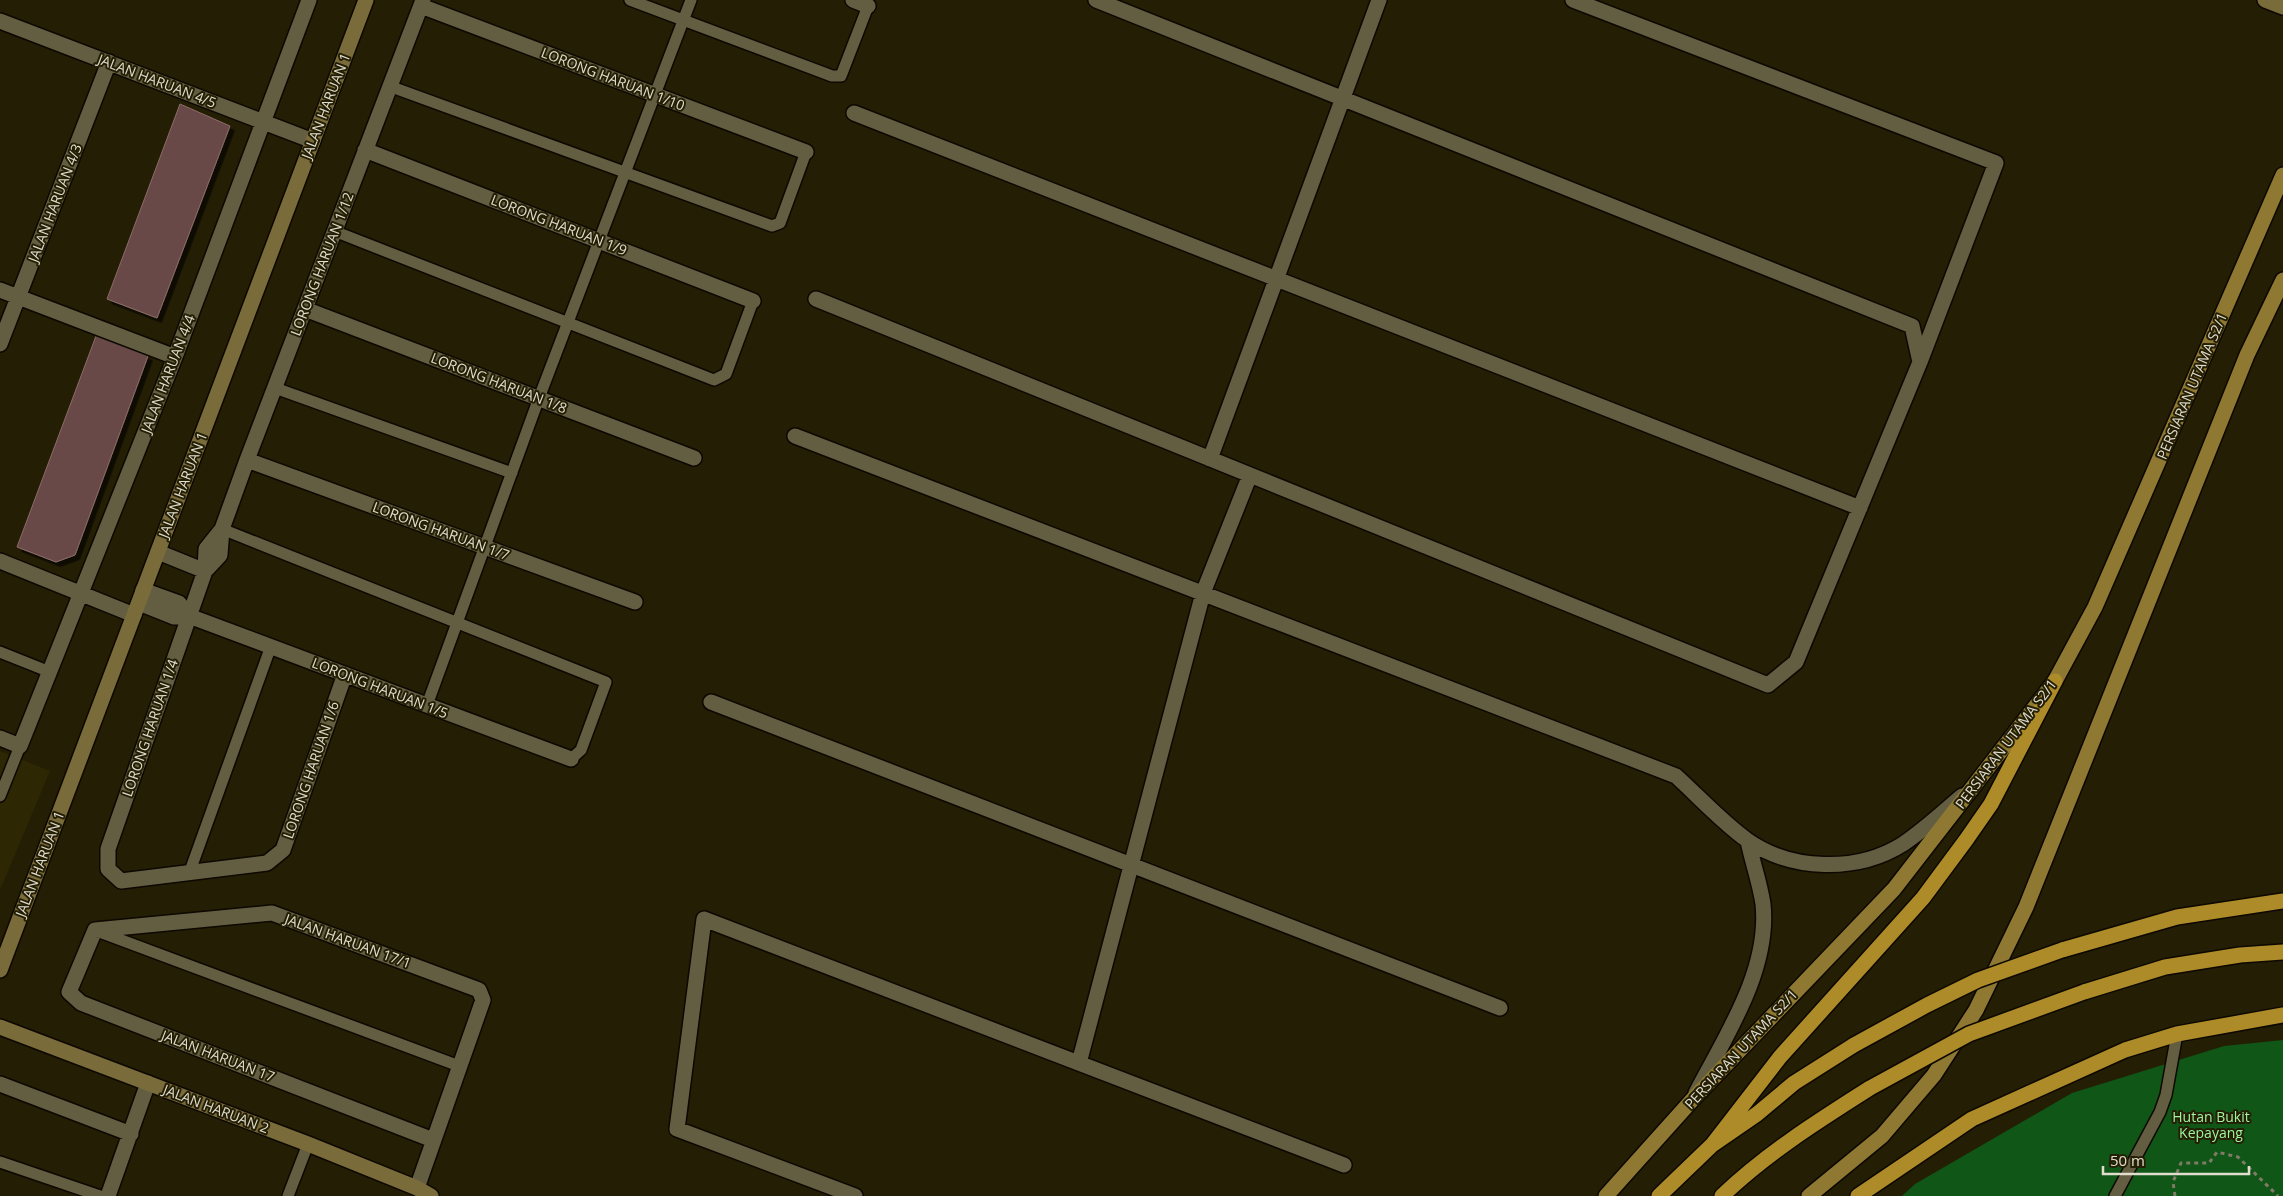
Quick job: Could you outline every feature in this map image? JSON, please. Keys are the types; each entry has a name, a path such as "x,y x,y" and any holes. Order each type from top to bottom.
{"highway":[{"path":"1659,1196 1712,1145 1780,1057 1922,898 1991,804 2055,681"},
{"path":"1712,1145 1757,1114 1794,1083 1854,1045 1927,1005 1978,980 2062,950 2177,917 2283,901"},
{"path":"1722,1196 1742,1177 1802,1130 1870,1088 1969,1034 2084,992 2165,967 2283,952"},
{"path":"1858,1196 1972,1119 2125,1050 2177,1034 2283,1015"}],"main road":[{"name":"JALAN HARUAN 1","path":"0,970 366,0"},
{"path":"2265,0 2283,7"},
{"name":"PERSIARAN UTAMA S2/1","path":"1606,1196 1693,1099 1894,889 2055,681 2095,607 2283,175"},
{"path":"1809,1196 1882,1136 1934,1075 1976,1010 2026,907 2247,355 2283,280"},
{"name":"JALAN HARUAN 2","path":"0,1027 308,1144 417,1188 431,1196"}],"street":[{"name":"JALAN HARUAN 4/4","path":"20,746 175,357 309,0"},
{"path":"853,0 868,6"},
{"path":"1096,0 1912,326 1920,362"},
{"path":"1210,459 1379,0"},
{"path":"816,299 1768,685 1796,662 1920,362 1996,163 1573,0"},
{"name":"LORONG HARUAN 1/12","path":"205,571 206,549 222,529 422,3"},
{"name":"LORONG HARUAN 1/10","path":"422,3 806,152"},
{"name":"JALAN HARUAN 4/5","path":"0,21 313,141"},
{"name":"JALAN HARUAN 4/3","path":"0,344 109,62"},
{"path":"854,113 1860,508"},
{"name":"LORONG HARUAN 1/9","path":"365,150 753,300"},
{"path":"0,290 175,357"},
{"name":"LORONG HARUAN 1/8","path":"305,309 694,458"},
{"path":"795,436 1676,776 1748,840 1792,862 1830,866 1865,860 1902,845 1971,790"},
{"name":"LORONG HARUAN 1/7","path":"247,460 635,602"},
{"path":"1079,1063 1203,593 1250,475"},
{"path":"158,552 205,571"},
{"name":"LORONG HARUAN 1/5","path":"0,561 82,594 139,603 179,603 189,616 571,759"},
{"name":"LORONG HARUAN 1/4","path":"121,881 108,869 108,849 205,571"},
{"name":"LORONG HARUAN 1/6","path":"121,881 267,862 283,850 345,674"},
{"path":"711,702 1500,1008"},
{"path":"0,738 20,746"},
{"path":"1693,1099 1748,993 1762,938 1763,904 1748,840"},
{"name":"JALAN HARUAN 17/1","path":"94,930 272,913 479,990 483,1000 458,1066"},
{"path":"855,1196 677,1129 704,919 1344,1165"},
{"name":"JALAN HARUAN 17","path":"94,930 69,992 81,1003 433,1140"},
{"path":"417,1188 458,1066"},
{"path":"108,1196 148,1083"},
{"path":"0,1084 129,1139"}],"lane":[{"path":"630,0 832,76 841,76 868,6"},
{"path":"427,705 598,240 691,0"},
{"path":"390,86 772,226 780,223 806,152"},
{"path":"334,231 714,380 726,374 753,300"},
{"path":"275,388 512,473"},
{"path":"222,529 606,682 581,750 571,759"},
{"path":"190,871 271,646"},
{"path":"0,652 50,672"},
{"path":"0,796 3,782 20,746"},
{"path":"94,930 458,1066"},
{"path":"2116,1196 2160,1112 2168,1087 2177,1034"},
{"path":"288,1196 308,1144"},
{"path":"0,1162 100,1196"}],"path":[{"path":"2175,1196 2173,1182 2181,1163 2209,1163 2217,1152 2238,1157 2278,1196"}],"shaded area":[{"path":"0,751 50,771 0,890"}],"green space":[{"name":"Hutan Bukit Kepayang","path":"2283,1040 2283,1196 1902,1196 1915,1184 2072,1093 2224,1046"}],"building":[{"path":"180,104 230,126 157,318 107,299"},
{"path":"96,336 148,356 75,555 56,562 17,547"}]}
